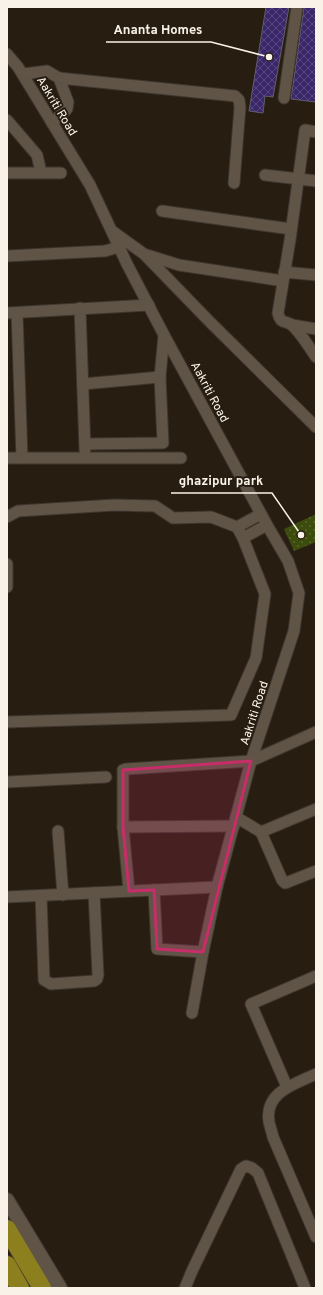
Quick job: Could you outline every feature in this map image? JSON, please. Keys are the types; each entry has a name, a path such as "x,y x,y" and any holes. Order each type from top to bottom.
{"highway":[{"path":"7,1229 42,1288"},
{"path":"7,1265 20,1288"}],"street":[{"path":"284,98 297,7"},
{"name":"Aakriti Road","path":"7,54 16,64 90,185 119,247 164,335 288,561 299,593 294,631 251,761 217,887 192,1013"},
{"path":"7,72 16,64"},
{"path":"22,74 47,71 59,78 235,96 239,100 240,107 234,183"},
{"path":"52,123 67,109 68,102 59,78"},
{"path":"7,120 37,155 41,172"},
{"path":"316,132 305,130 291,229 280,276 278,313 279,319 283,322 316,329"},
{"path":"7,173 61,173"},
{"path":"265,175 316,181"},
{"path":"162,211 291,229"},
{"path":"112,231 144,254 208,321 316,427"},
{"path":"7,256 106,251 119,247"},
{"path":"144,254 179,265 280,276 316,275"},
{"path":"22,458 12,313 149,305"},
{"path":"80,308 86,459"},
{"path":"292,324 316,356"},
{"path":"85,444 163,443 160,377 164,335"},
{"path":"83,384 160,377"},
{"path":"7,458 181,458"},
{"path":"7,516 13,513 25,511 114,505 155,506 173,518 211,518 237,527 243,538 265,594 256,658 231,715 7,722"},
{"path":"237,527 261,514"},
{"path":"243,538 267,525"},
{"path":"7,564 7,580"},
{"path":"129,891 123,828 122,770 251,761 316,732"},
{"path":"7,782 106,777"},
{"path":"123,828 235,822 261,832 316,809"},
{"path":"58,831 63,895"},
{"path":"261,832 282,880 285,883 316,871"},
{"path":"7,897 217,887"},
{"path":"154,890 157,949 203,952"},
{"path":"41,896 44,980 51,984 97,979 94,893"},
{"path":"287,1087 251,1004 316,976"},
{"path":"316,1074 287,1087 275,1096 270,1110 269,1120 273,1138 316,1237"},
{"path":"185,1288 241,1169 246,1166 252,1168 258,1173 305,1288"},
{"path":"7,1200 60,1288"}],"highlighted area":[{"path":"251,761 203,952 157,949 154,890 129,891 123,827 123,770"}],"green space":[{"path":"316,514 316,542 294,551 284,529"}],"building":[{"path":"266,7 289,7 273,97 265,96 263,113 249,111"},
{"path":"304,7 316,7 316,102 291,99"}],"place":[{"name":"Ananta Homes","path":"269,57"},
{"name":"ghazipur park","path":"301,535"}]}
